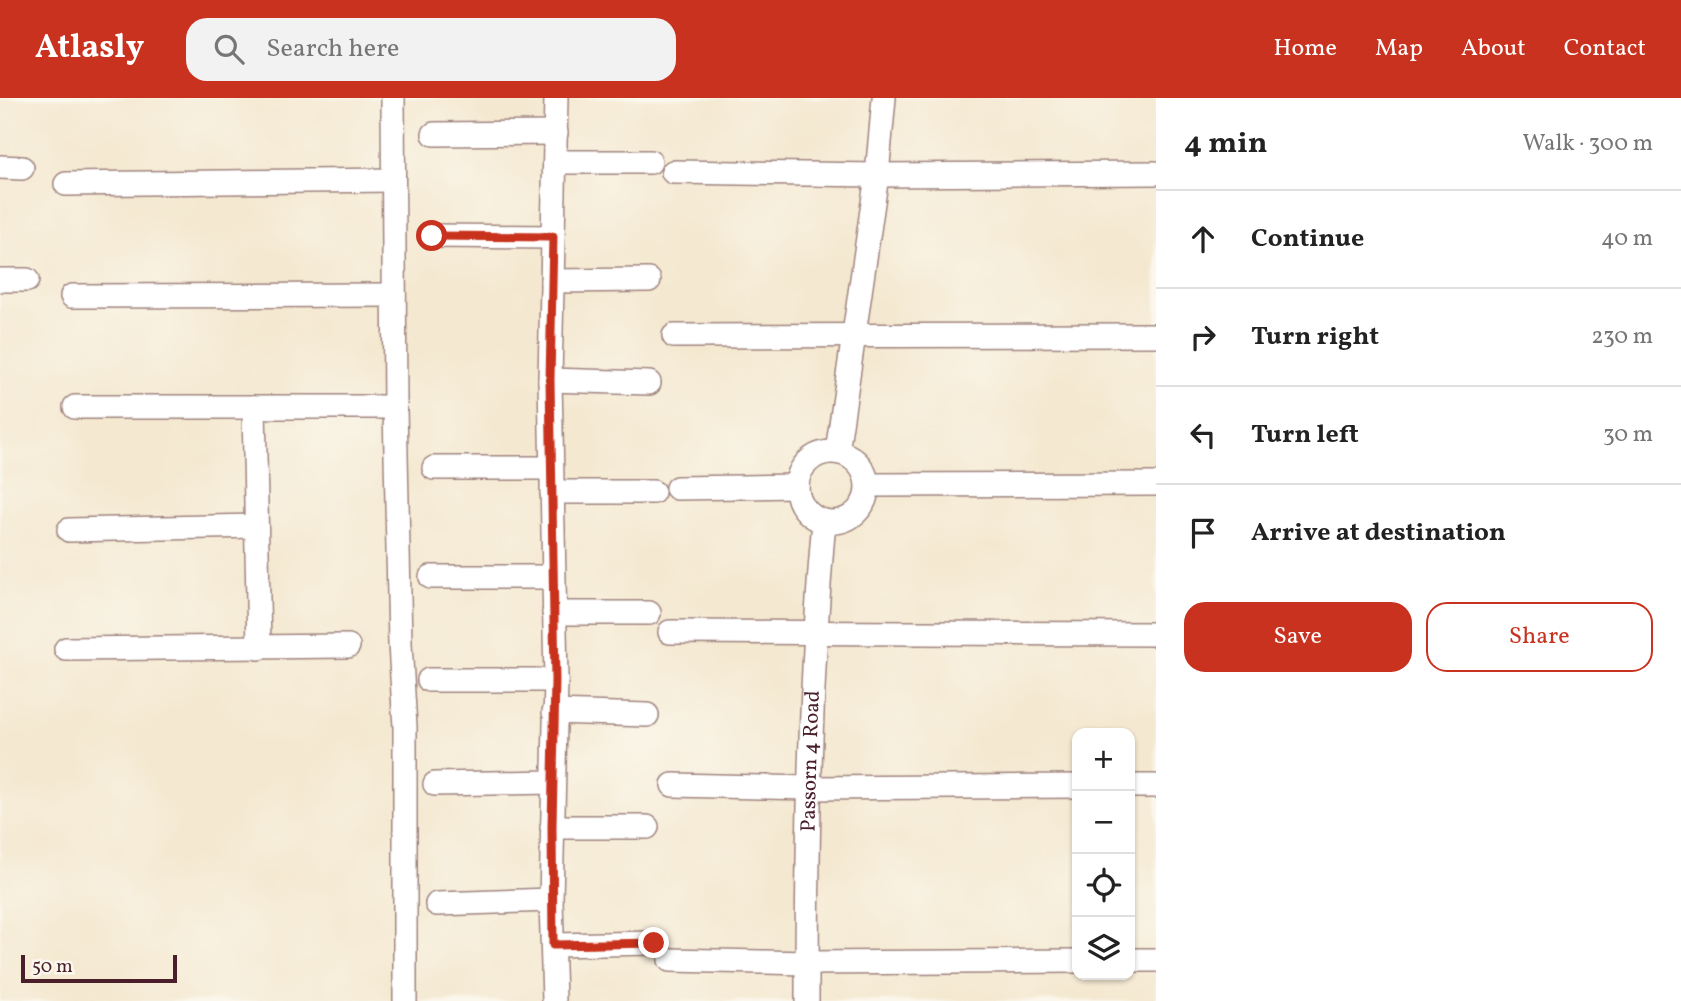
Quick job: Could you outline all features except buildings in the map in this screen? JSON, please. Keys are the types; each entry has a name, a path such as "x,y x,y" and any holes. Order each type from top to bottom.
{"street":[{"path":"393,98 395,407 400,644 405,727 405,1001"},
{"path":"554,1001 551,900 555,613 550,380 556,98"},
{"path":"837,452 877,175 884,98"},
{"path":"434,134 555,133"},
{"path":"555,162 650,162"},
{"path":"673,172 877,175 1156,173"},
{"path":"66,184 393,180"},
{"path":"432,236 553,237"},
{"path":"0,280 27,280"},
{"path":"552,281 649,280"},
{"path":"72,296 394,295"},
{"path":"674,336 1156,335"},
{"path":"550,380 649,383"},
{"path":"75,407 395,407"},
{"path":"254,407 259,648"},
{"path":"837,452 849,456 865,473 868,485 866,498 860,509 850,518 837,522 824,521 804,508 797,486 800,474 814,457 837,452"},
{"path":"434,468 551,468"},
{"path":"868,485 1156,484"},
{"path":"677,488 797,486"},
{"path":"552,492 653,492"},
{"name":"Passorn 4 Road","path":"807,1001 814,635 824,521"},
{"path":"69,530 256,526"},
{"path":"431,578 554,578"},
{"path":"555,613 649,613"},
{"path":"670,632 814,635 1156,634"},
{"path":"66,649 348,646"},
{"path":"429,680 555,680"},
{"path":"555,712 648,715"},
{"path":"435,784 554,782"},
{"path":"673,785 809,788 1072,786"},
{"path":"1135,786 1156,786"},
{"path":"552,827 648,827"},
{"path":"436,904 551,900"},
{"path":"553,945 807,963 1072,961"},
{"path":"1135,960 1156,960"}],"route":[{"path":"432,236 553,237 550,380 555,680 551,900 553,945 654,943"}]}
